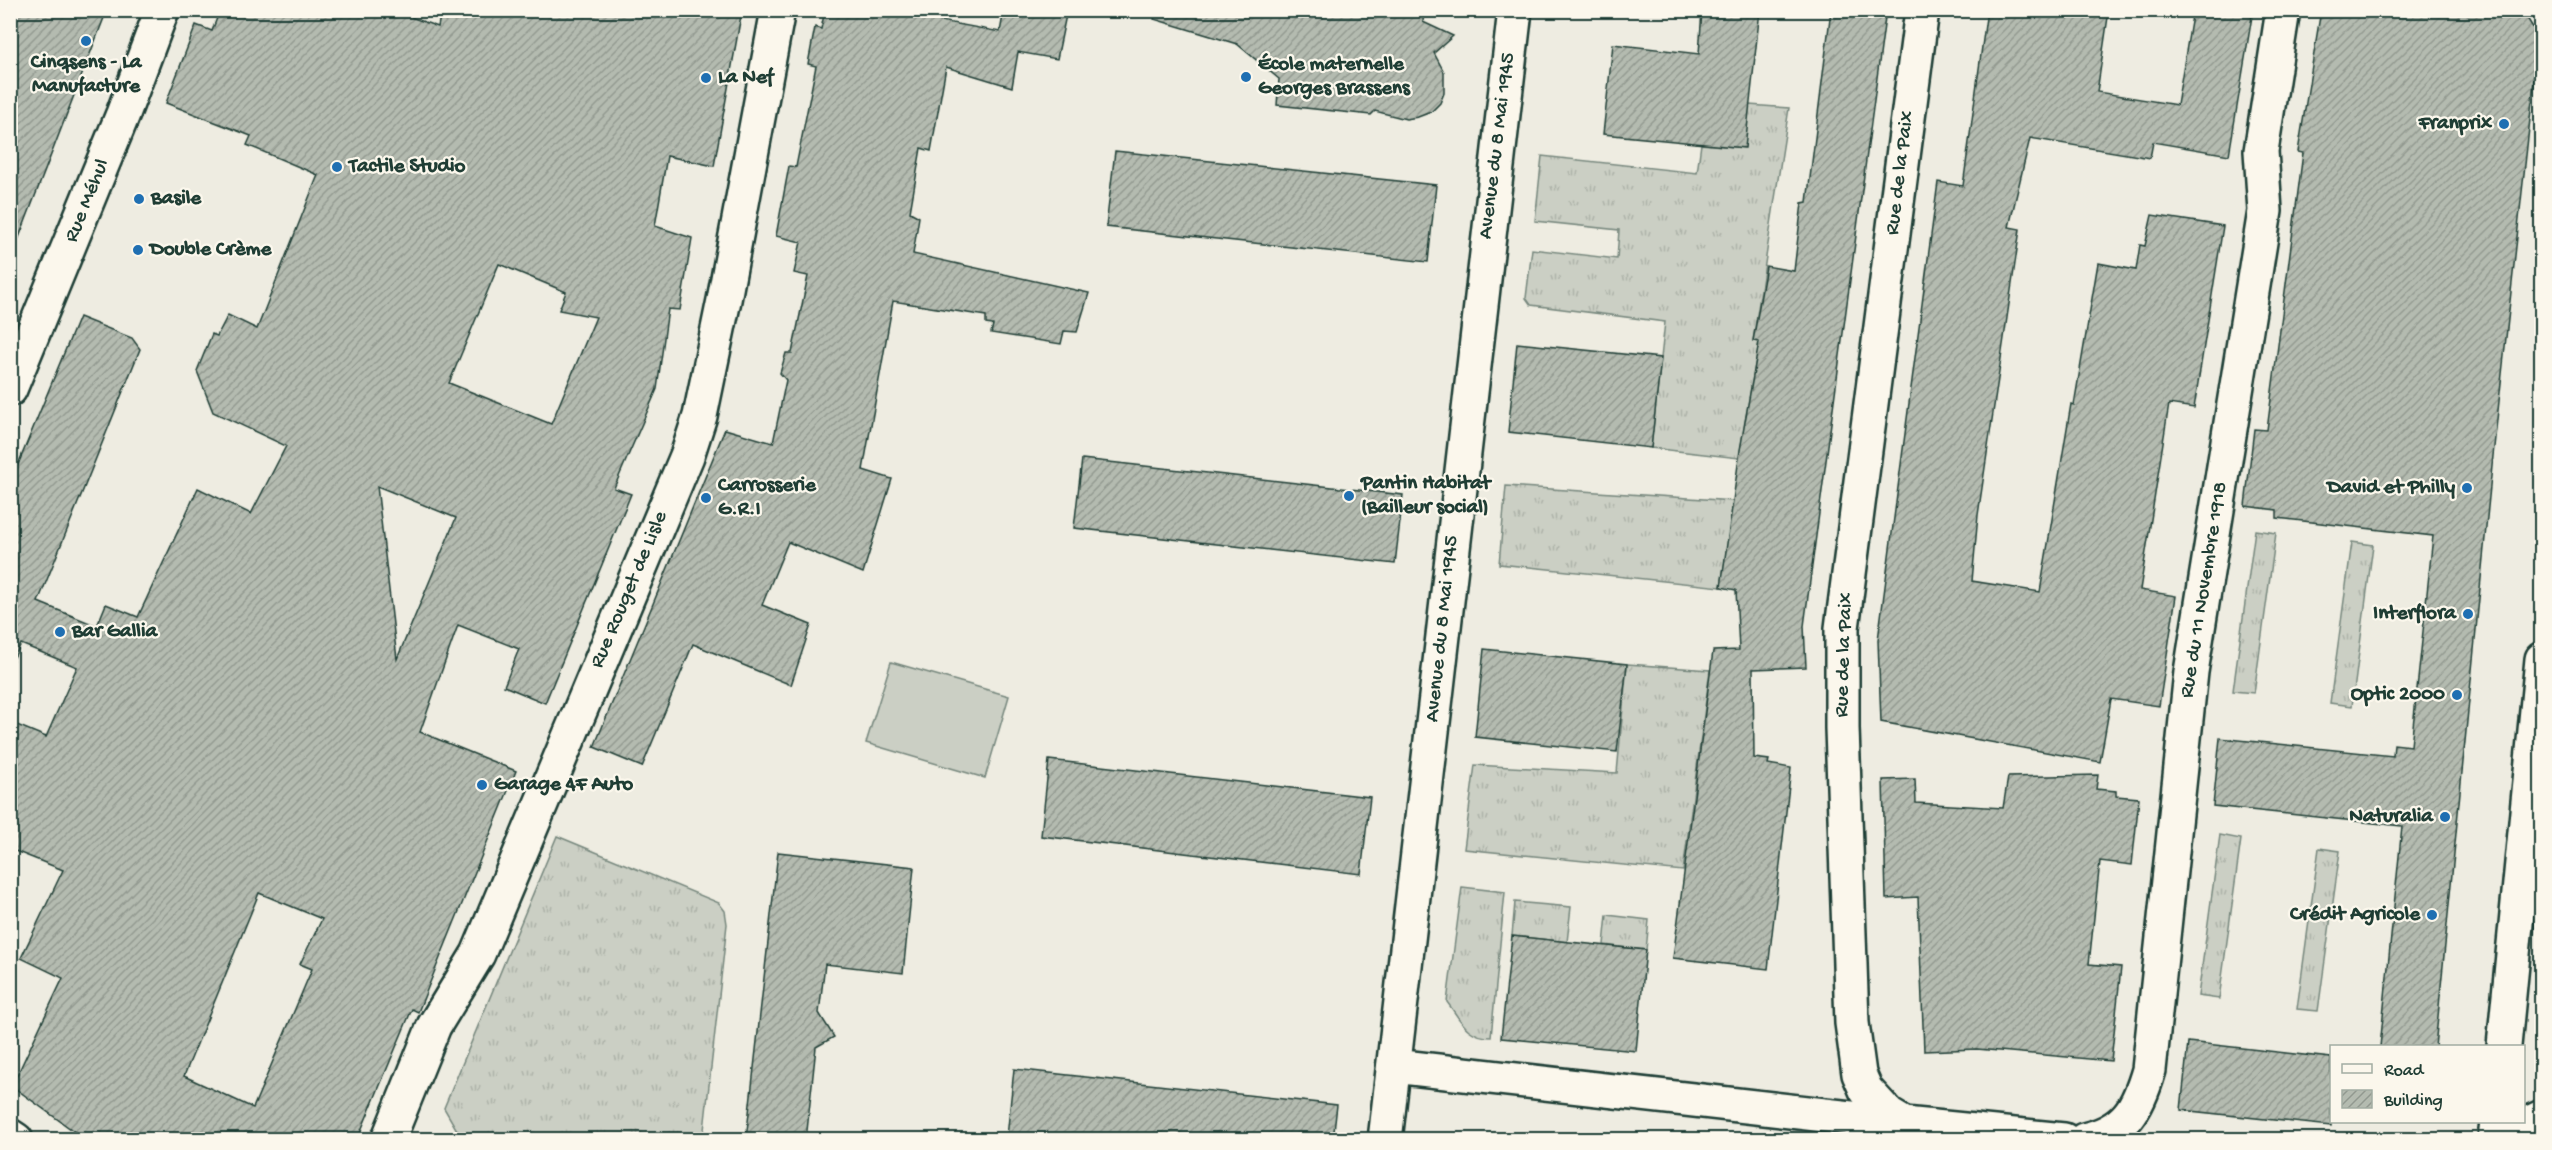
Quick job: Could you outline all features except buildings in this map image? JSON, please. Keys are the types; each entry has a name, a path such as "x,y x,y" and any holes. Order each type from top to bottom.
{"street":[{"name":"Rue Méhul","path":"14,369 123,114 162,10"},
{"name":"Rue Rouget de Lisle","path":"388,1140 434,1026 478,954 687,456 700,416 712,358 778,10"},
{"name":"Avenue du 8 Mai 1945","path":"1385,1140 1515,10"},
{"name":"Rue de la Paix","path":"1904,1124 1888,1115 1866,1089 1859,1074 1855,1043 1842,740 1842,628 1922,10"},
{"name":"Rue du 11 Novembre 1918","path":"2085,1140 2115,1129 2126,1119 2137,1106 2149,1070 2191,672 2265,211 2261,151 2283,10"},
{"path":"2504,1045 2541,659"},
{"path":"1394,1066 2064,1140"},
{"path":"2495,1140 2541,1117"},
{"path":"2495,1140 2497,1123"},
{"path":"10,1136 16,1140"}],"green space":[{"path":"1749,105 1789,108 1753,341 1759,342 1739,458 1651,448 1665,322 1531,305 1526,298 1532,249 1617,259 1619,230 1535,221 1542,156 1697,173 1701,144 1744,148"},
{"path":"1506,486 1734,501 1721,587 1499,564"},
{"path":"2255,530 2276,533 2254,693 2233,691"},
{"path":"2352,542 2373,545 2352,706 2330,703"},
{"path":"891,662 1009,696 985,778 866,743"},
{"path":"1627,664 1710,670 1683,871 1464,849 1475,765 1617,773"},
{"path":"2220,835 2241,839 2219,999 2198,996"},
{"path":"557,836 719,903 725,911 727,924 703,1139 522,1140 458,1132 444,1108"},
{"path":"2319,848 2340,851 2318,1011 2297,1009"},
{"path":"1462,887 1505,892 1491,1037 1470,1031 1447,1002"},
{"path":"1515,902 1571,907 1567,942 1512,936"},
{"path":"1607,915 1649,920 1646,950 1604,945"}],"place":[{"name":"Cinqsens - La Manufacture","path":"86,41"},
{"name":"École maternelle Georges Brassens","path":"1246,77"},
{"name":"La Nef","path":"706,78"},
{"name":"Franprix","path":"2504,124"},
{"name":"Tactile Studio","path":"337,167"},
{"name":"Basile","path":"139,199"},
{"name":"Double Crème","path":"138,250"},
{"name":"David et Philly","path":"2467,488"},
{"name":"Pantin Habitat (Bailleur social)","path":"1349,496"},
{"name":"Carrosserie G.R.I","path":"706,498"},
{"name":"Interflora","path":"2468,614"},
{"name":"Bar Gallia","path":"60,632"},
{"name":"Optic 2000","path":"2457,695"},
{"name":"Garage 4F Auto","path":"482,785"},
{"name":"Naturalia","path":"2445,817"},
{"name":"Crédit Agricole","path":"2432,915"}]}
